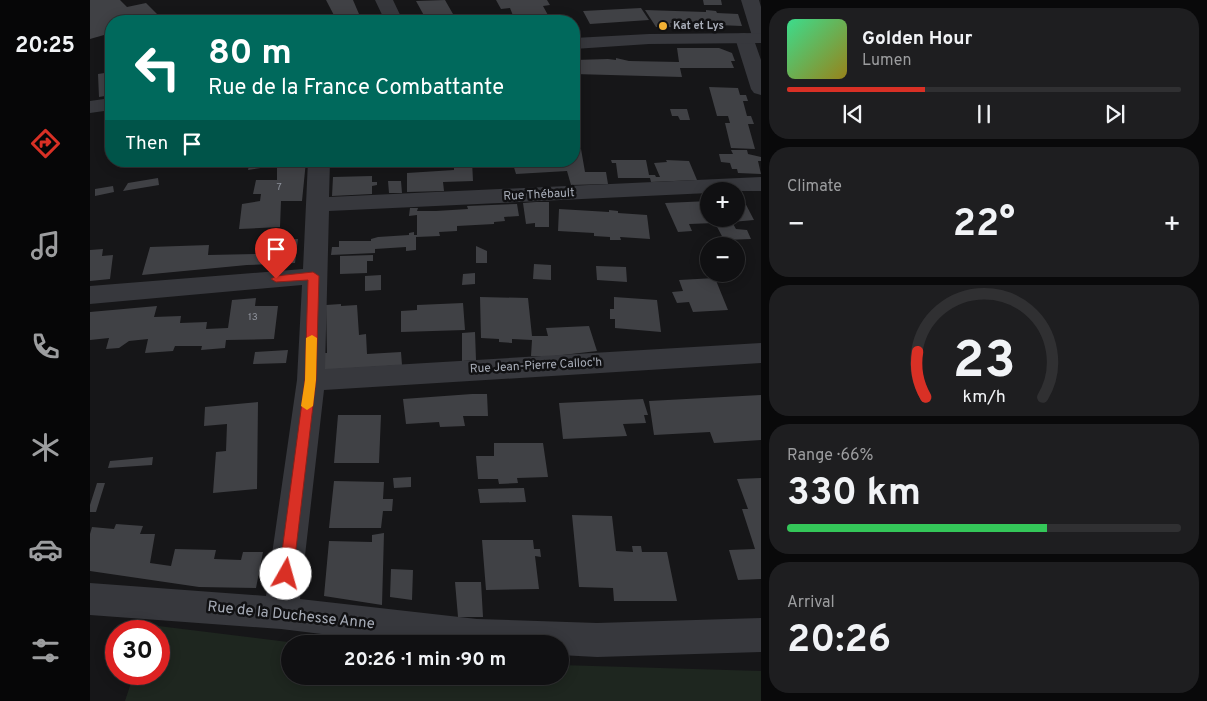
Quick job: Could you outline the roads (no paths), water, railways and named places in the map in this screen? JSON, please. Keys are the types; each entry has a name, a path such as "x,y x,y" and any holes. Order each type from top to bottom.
{"street":[{"path":"384,0 391,15"},
{"path":"750,0 761,89"},
{"path":"580,44 649,39 755,38"},
{"path":"90,107 105,105"},
{"path":"282,613 311,380 313,276 319,167"},
{"name":"Rue Thébault","path":"316,205 761,184"},
{"path":"90,295 313,276"},
{"name":"Rue Jean-Pierre Calloc'h","path":"311,380 761,353"},
{"name":"Rue de la Duchesse Anne","path":"90,599 282,613 477,636 597,640 761,635"}],"place":[{"name":"Kat et Lys","path":"663,26"}]}
